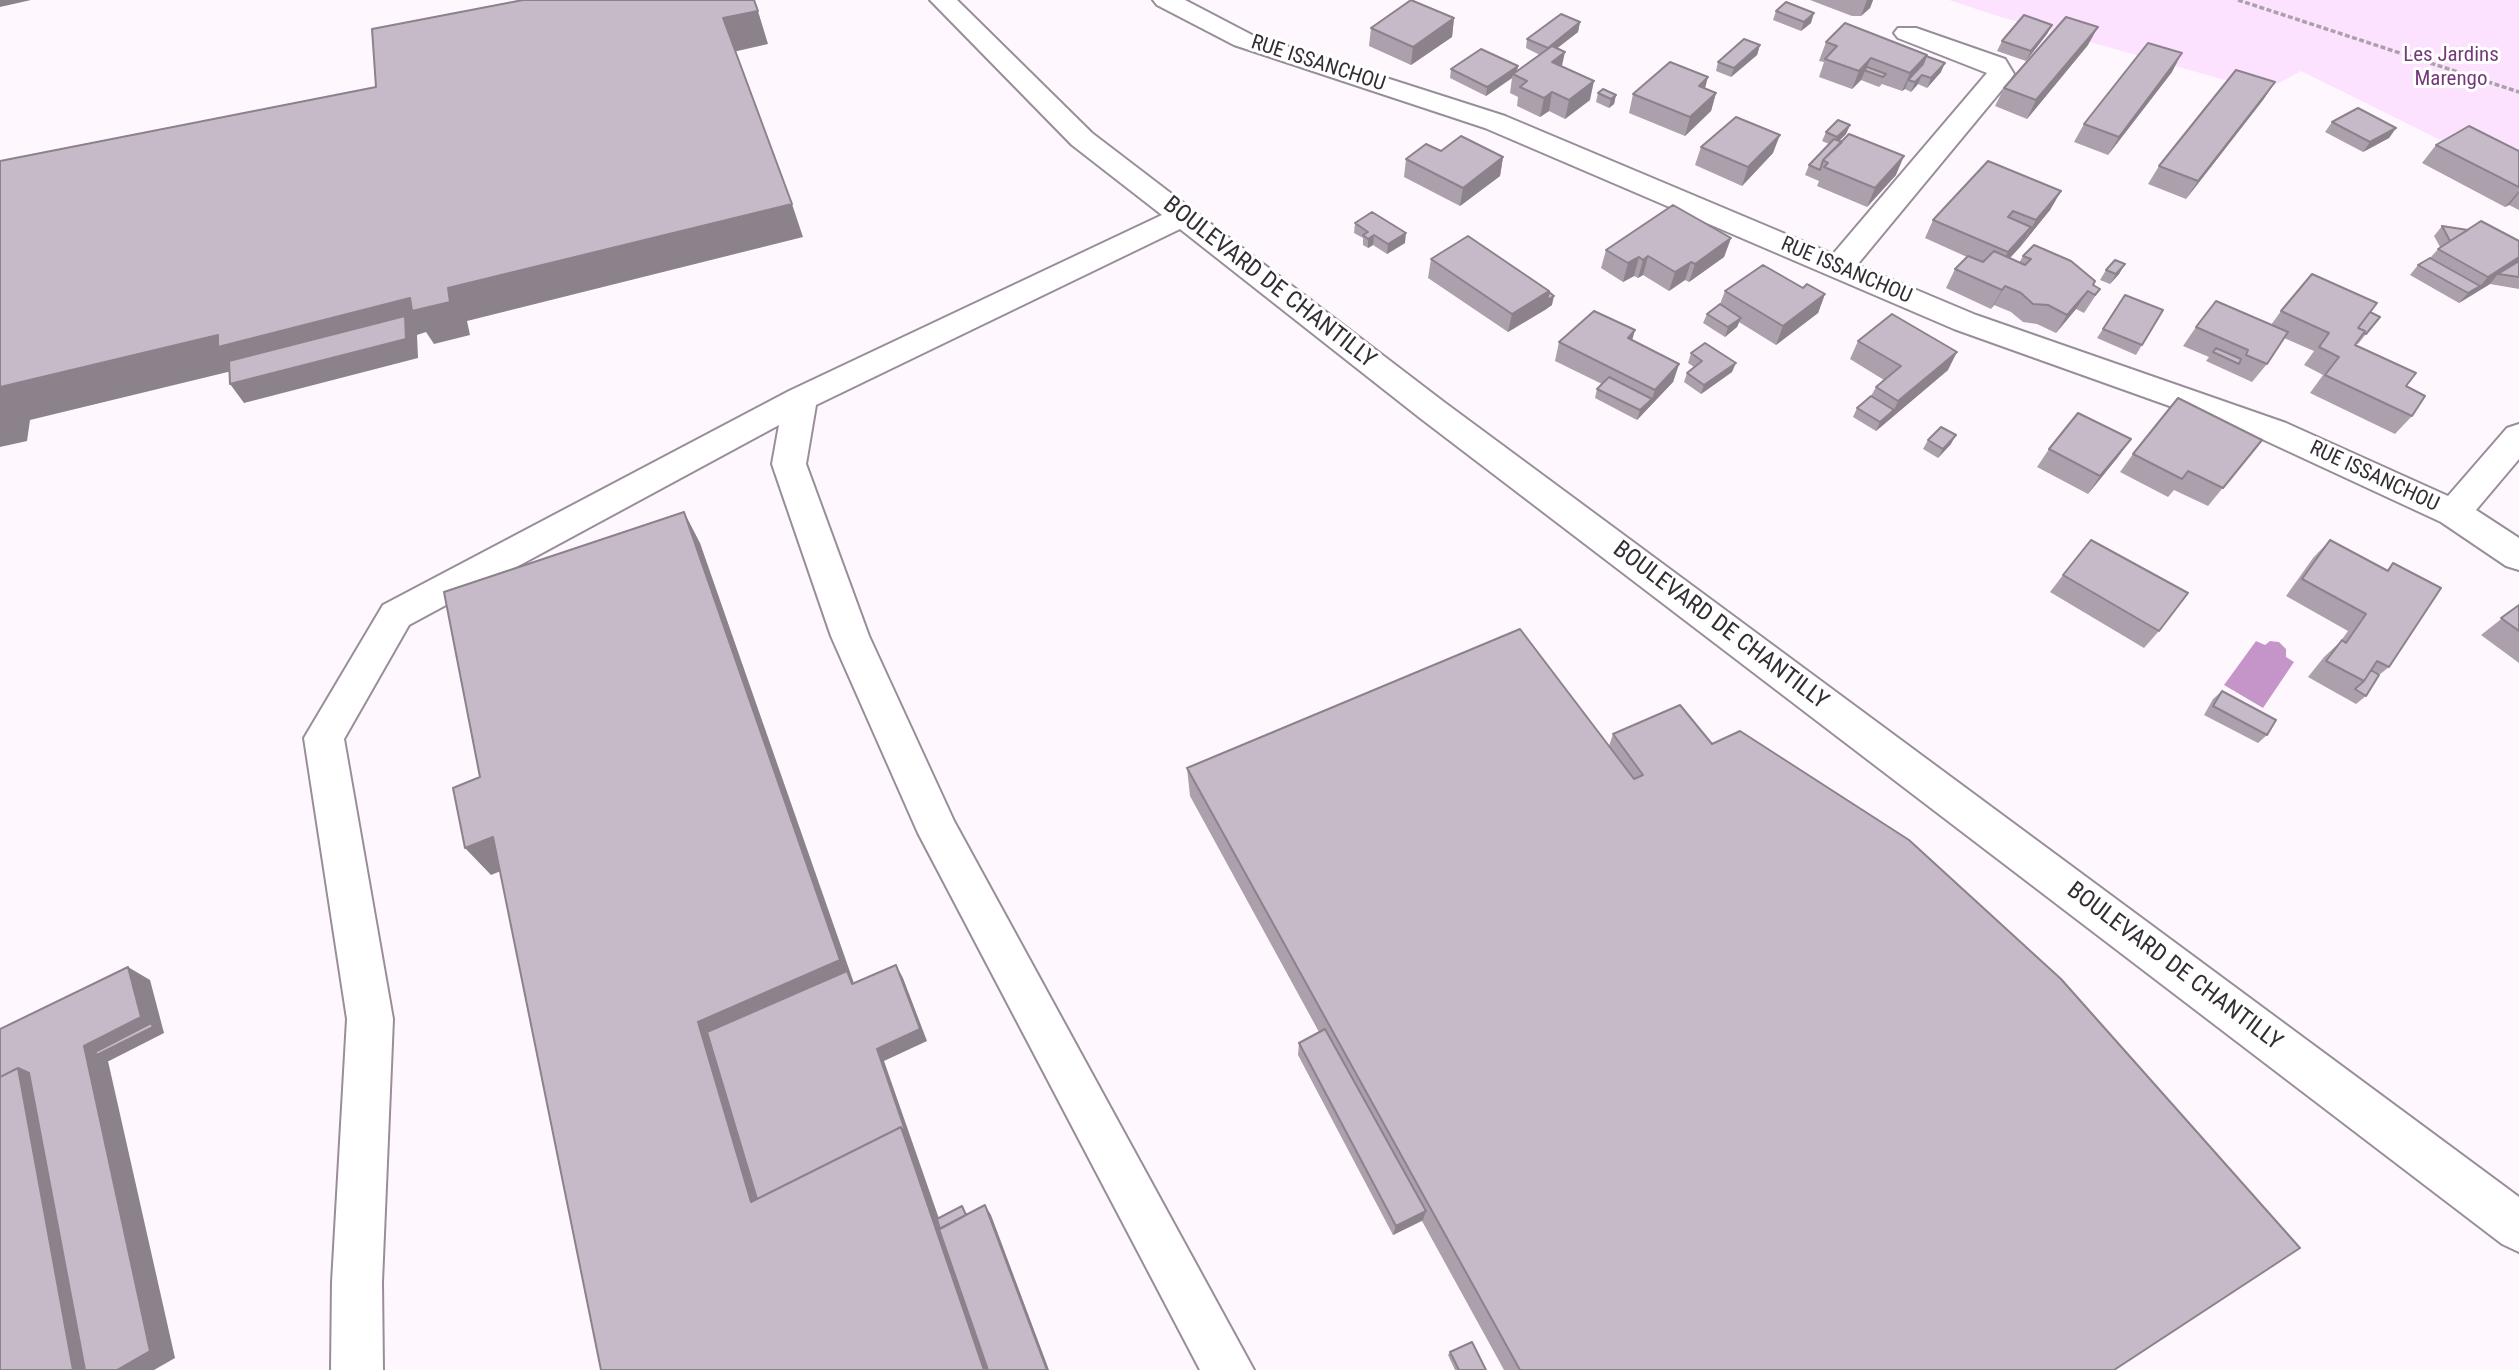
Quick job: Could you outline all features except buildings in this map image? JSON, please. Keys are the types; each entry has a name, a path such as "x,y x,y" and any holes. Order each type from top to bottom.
{"street":[{"name":"BOULEVARD DE CHANTILLY","path":"943,0 1082,139 1432,410 2519,1227"},
{"name":"RUE ISSANCHOU","path":"1166,0 1243,40 1495,122 1965,322 2274,431 2453,513 2519,556"},
{"path":"1838,268 2001,74 1996,65 1908,33"},
{"path":"357,1370 357,1282 370,1019 324,738 396,615 801,399 971,319 1056,274 1184,216"},
{"path":"801,399 789,464 850,636 939,833 1228,1370"},
{"path":"2453,513 2519,436"}],"path":[{"path":"2238,0 2519,92"}],"green space":[{"name":"Les Jardins Marengo","path":"1949,0 2519,0 2519,179 2301,71 2264,91"}],"shaded area":[{"path":"2256,641 2265,645 2270,641 2279,642 2286,649 2286,657 2294,662 2263,708 2224,685"}]}
